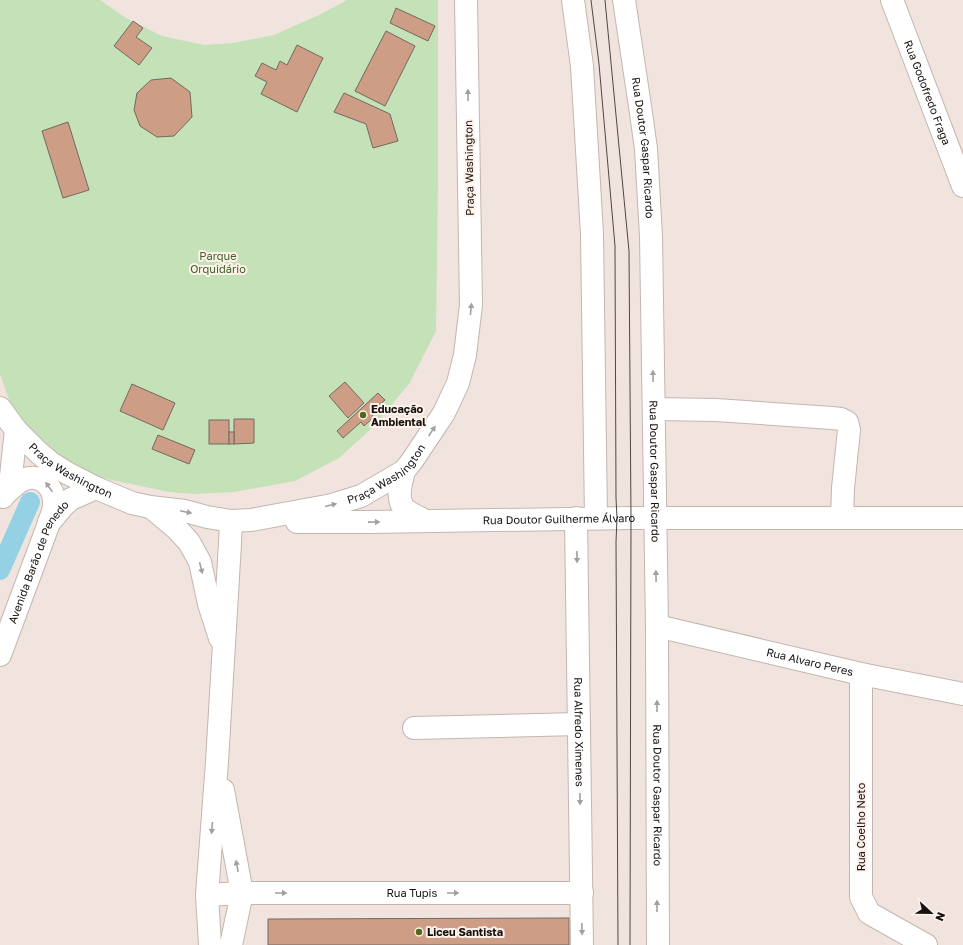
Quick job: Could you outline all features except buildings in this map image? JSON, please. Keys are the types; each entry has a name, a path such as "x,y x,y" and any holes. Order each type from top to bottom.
{"street":[{"name":"Praça Washington","path":"0,408 16,430 39,453 67,473 96,488 132,503 150,507 185,511 207,517 241,520 332,505 361,496 404,471 444,413 458,383 465,355 471,305 466,0"},
{"name":"Rua Alfredo Ximenes","path":"573,0 582,66 592,234 586,518 579,724 582,945"},
{"name":"Rua Doutor Gaspar Ricardo","path":"624,0 646,156 651,236 657,626 658,945"},
{"name":"Rua Godofredo Fraga","path":"892,0 963,186"},
{"path":"654,409 716,410 832,418 841,419 847,422 849,430 843,488 842,518"},
{"path":"2,501 11,476 16,430"},
{"path":"404,471 400,488 400,500 405,509 425,521"},
{"path":"2,501 13,487 25,479 34,477 44,481 51,488 54,495 54,505 49,524"},
{"name":"Avenida Barão de Penedo","path":"0,655 49,524 71,498 96,488"},
{"path":"150,507 181,533 189,542 200,562 209,604 224,653"},
{"name":"Rua Doutor Guilherme Álvaro","path":"241,520 299,522 586,518 963,518"},
{"path":"210,945 207,895 224,653 241,520"},
{"name":"Rua Alvaro Peres","path":"657,626 861,674 963,694"},
{"name":"Rua Coelho Neto","path":"861,674 861,897 868,913 926,945"},
{"path":"414,728 579,724"},
{"path":"217,762 242,893 231,945"},
{"name":"Rua Tupis","path":"207,895 242,893 582,893"}],"green space":[{"name":"Parque Orquidário","path":"0,0 100,0 126,18 162,36 204,45 233,43 274,35 321,14 347,0 438,0 436,331 409,384 372,428 339,458 295,481 234,492 197,494 169,492 98,477 48,451 13,411 0,374"}],"waterway":[{"path":"0,570 30,502"}],"tram line":[{"path":"591,0 599,64 615,246 618,945"},
{"path":"605,0 629,251 631,518 630,945"}],"place":[{"name":"Educação Ambiental","path":"363,415"},
{"name":"Liceu Santista","path":"419,932"}]}
